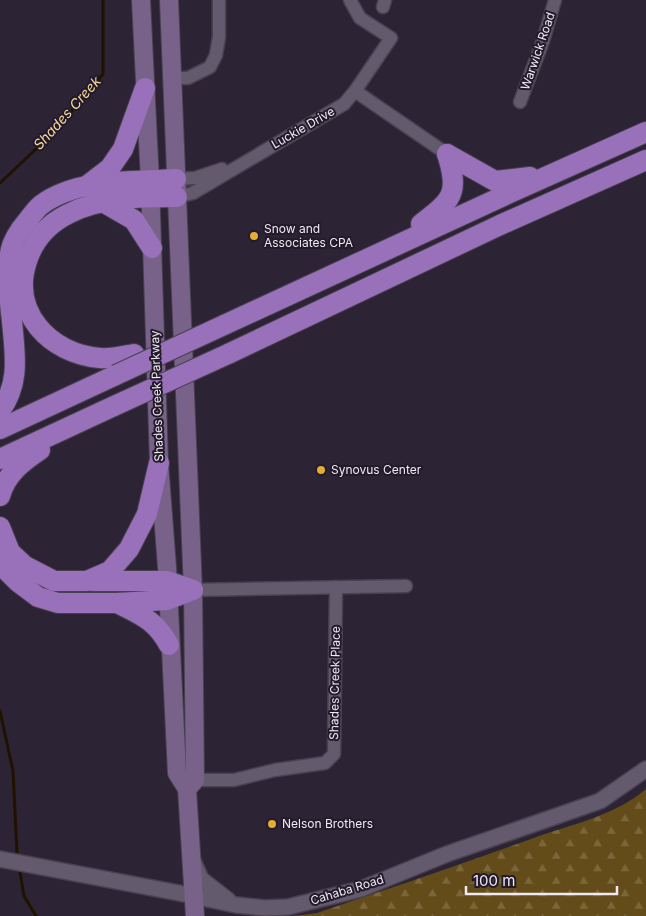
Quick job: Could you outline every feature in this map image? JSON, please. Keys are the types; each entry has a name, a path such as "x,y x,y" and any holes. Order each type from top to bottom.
{"highway":[{"path":"88,185 110,168 123,149 145,88"},
{"path":"0,429 116,374 320,267 358,262 646,132"},
{"path":"447,154 495,181 550,174"},
{"path":"392,247 444,207 451,197 453,185 447,154"},
{"path":"0,459 646,160"},
{"path":"177,188 150,189 88,185 64,192 40,206 22,226 10,251 8,276 16,288 23,292 30,315 38,328 48,337 67,349 101,358 134,354 224,318"},
{"path":"0,412 8,400 14,385 16,288 23,274 31,249 41,234 52,224 82,208 150,189"},
{"path":"103,202 134,220 152,248"},
{"path":"0,496 7,480 19,466 76,424"},
{"path":"87,581 110,570 129,549 147,514 159,463"},
{"path":"0,527 10,552 25,566 54,581 87,581 167,590 193,590"},
{"path":"0,564 18,582 38,597 68,604 117,603 167,590"},
{"path":"117,603 154,624 162,632 170,646"}],"main road":[{"name":"Shades Creek Parkway","path":"141,0 150,189 159,463 177,773 191,784"},
{"name":"Shades Creek Parkway","path":"169,0 193,590 191,856 194,916"}],"street":[{"path":"172,78 188,78 210,67 216,55 219,37 219,0"},
{"name":"Luckie Drive","path":"177,188 193,193 246,160 344,104 391,38 360,18 350,0"},
{"name":"Warwick Road","path":"520,102 543,41 555,0"},
{"path":"355,91 447,154"},
{"name":"Luckie Drive","path":"177,188 195,178 246,160"},
{"path":"193,590 406,586"},
{"name":"Shades Creek Place","path":"191,784 234,780 275,770 326,763 334,754 336,587"},
{"name":"Cahaba Road","path":"0,859 236,906 288,907 361,889 447,854 600,801 646,770"},
{"path":"191,856 201,879 210,888 236,906"}],"green space":[{"path":"646,789 646,916 293,916 317,913 609,812 635,798"}],"waterway":[{"name":"Shades Creek","path":"0,183 54,132 103,74 103,0"},
{"name":"Shades Creek","path":"0,711 13,771 17,853"},
{"name":"Shades Creek","path":"20,872 24,896 36,916"}],"place":[{"name":"Snow and Associates CPA","path":"254,236"},
{"name":"Synovus Center","path":"321,470"},
{"name":"Nelson Brothers","path":"272,824"}]}
